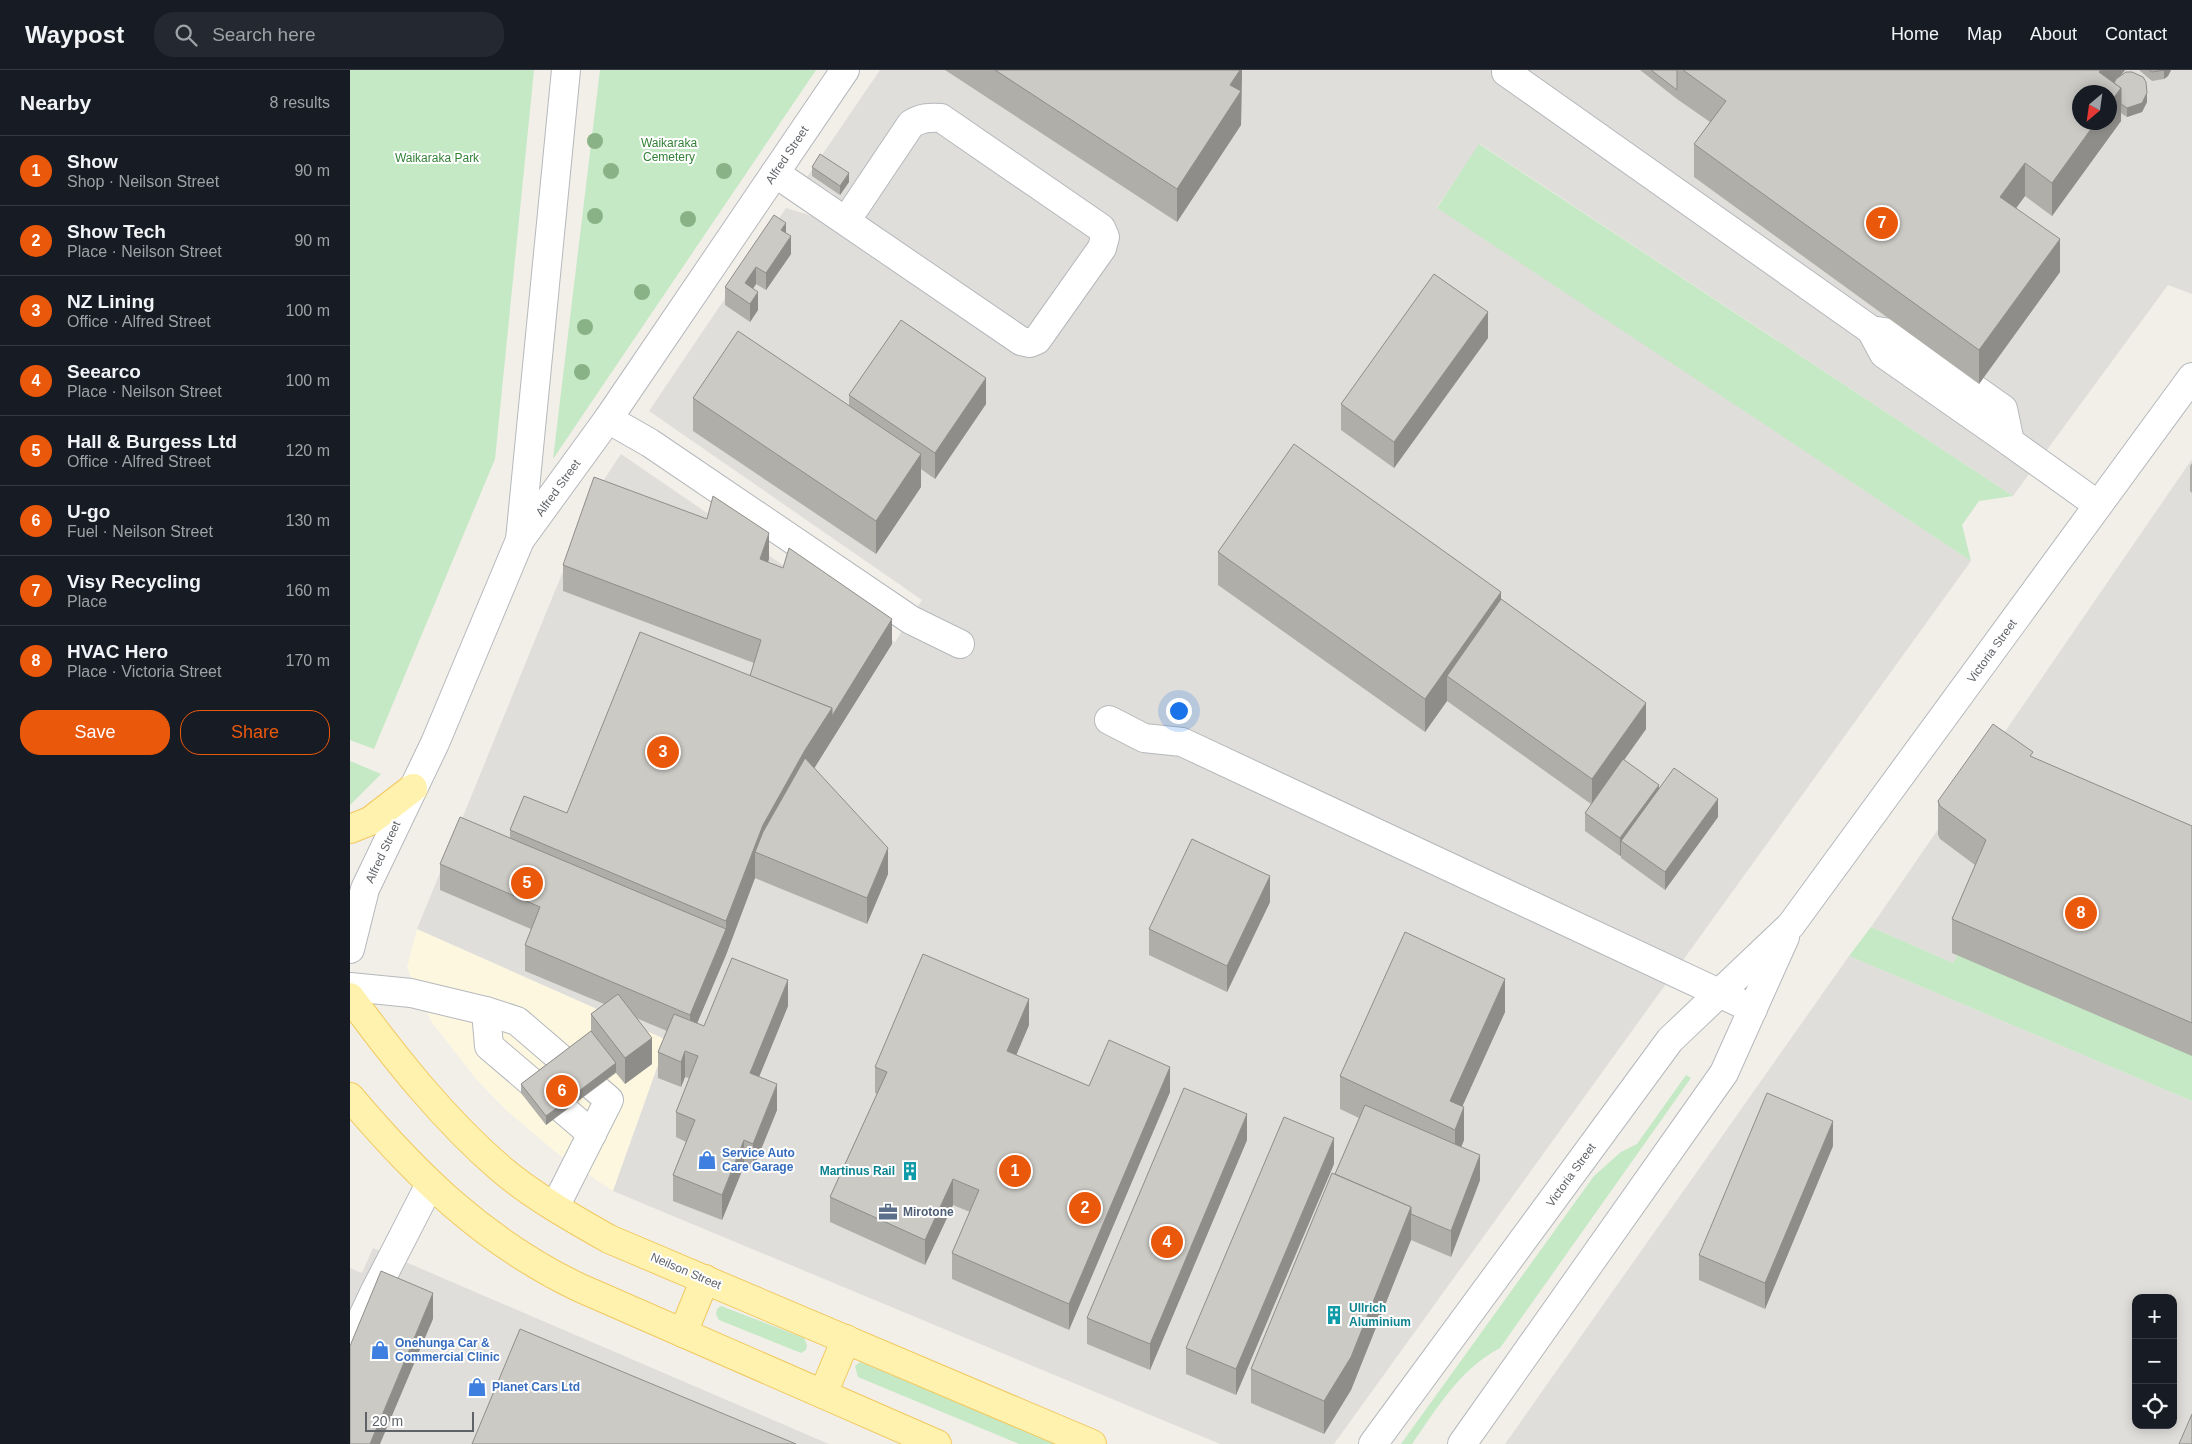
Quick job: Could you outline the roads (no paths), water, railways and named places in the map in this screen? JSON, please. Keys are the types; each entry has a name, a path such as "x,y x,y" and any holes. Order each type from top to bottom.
{"main road":[{"path":"350,829 370,821 413,788"},
{"name":"Neilson Street","path":"350,997 390,1050 448,1119 502,1169 555,1207 609,1239 1092,1444"},
{"path":"350,1097 392,1146 430,1184 489,1235 525,1259 578,1287 937,1444"},
{"path":"683,1333 705,1279"},
{"path":"823,1394 846,1339"}],"street":[{"path":"520,540 566,70"},
{"name":"Alfred Street","path":"350,949 366,889 435,742 520,540 608,419 845,70"},
{"path":"1507,70 1506,72 1974,403 2010,442 2098,505"},
{"path":"775,173 1021,341 1030,343 1037,340 1043,332 1102,248 1105,237 1101,228 941,118 930,117 919,119 911,124 846,221"},
{"name":"Victoria Street","path":"1373,1444 1670,1040 1791,924 2192,377"},
{"path":"1974,403 2003,409 2010,442"},
{"path":"608,419 650,443 912,620 960,644"},
{"path":"1109,720 1144,738 1182,742 1721,992 1753,1009"},
{"name":"Victoria Street","path":"1462,1444 1724,1073 1791,924"},
{"path":"350,986 411,993 486,1011 517,1021 609,1100 555,1207"},
{"path":"486,1011 489,1046 592,1134"},
{"path":"350,1344 430,1184"}],"place":[{"name":"Visy Recycling","path":"1882,223"},
{"name":"NZ Lining","path":"663,752"},
{"name":"Hall & Burgess Ltd","path":"527,883"},
{"name":"HVAC Hero","path":"2081,913"},
{"name":"U-go","path":"562,1091"},
{"name":"Service Auto Care Garage","path":"707,1160"},
{"name":"Martinus Rail","path":"910,1171"},
{"name":"Show","path":"1015,1171"},
{"name":"Show Tech","path":"1085,1208"},
{"name":"Mirotone","path":"888,1212"},
{"name":"Seearco","path":"1167,1242"},
{"name":"Ullrich Aluminium","path":"1334,1315"},
{"name":"Onehunga Car & Commercial Clinic","path":"380,1350"},
{"name":"Planet Cars Ltd","path":"477,1387"}],"park label":[{"name":"Waikaraka Cemetery","path":"669,150"},
{"name":"Waikaraka Park","path":"437,158"}]}
